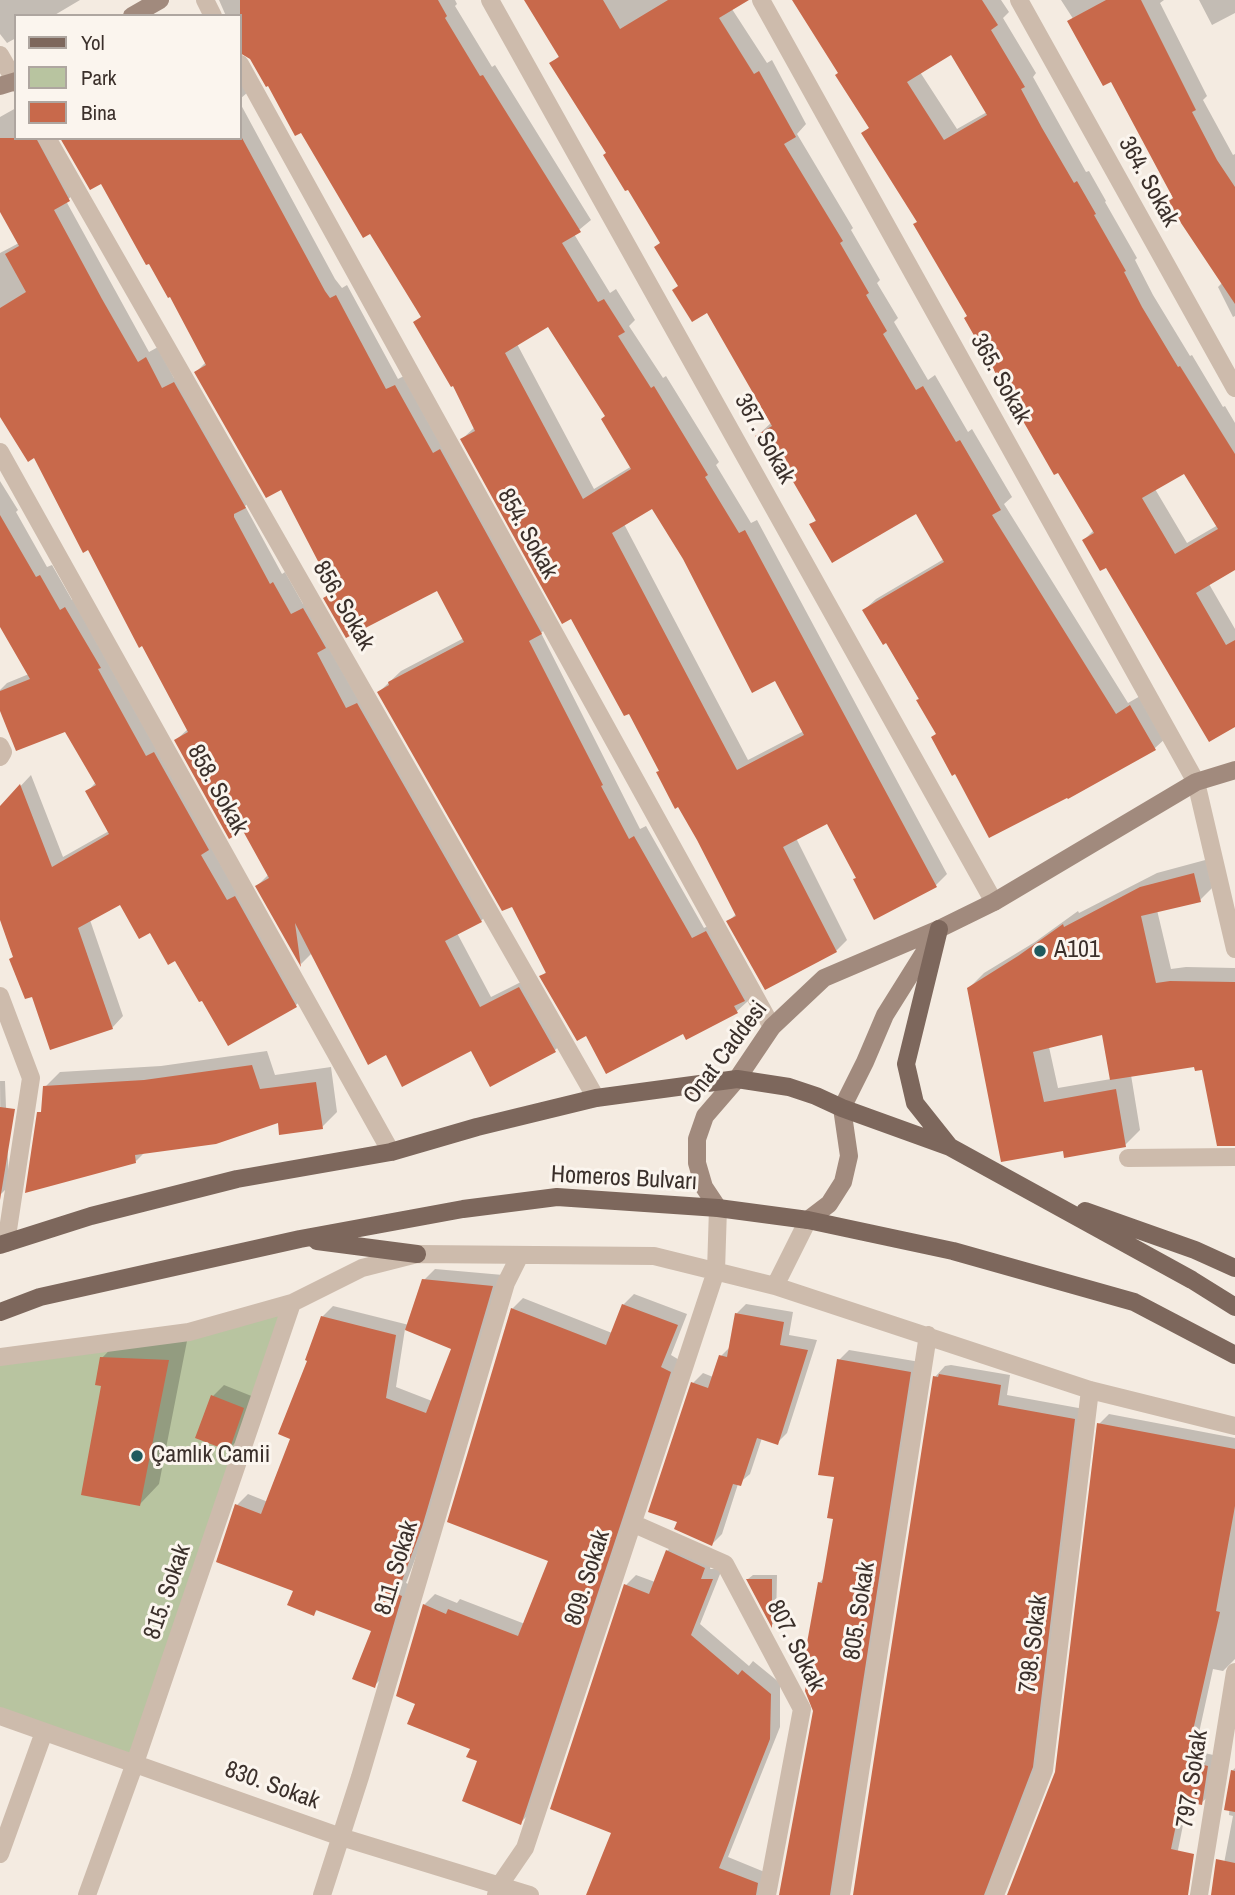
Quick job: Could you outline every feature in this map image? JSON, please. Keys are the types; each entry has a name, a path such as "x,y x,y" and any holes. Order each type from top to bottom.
{"main road":[{"path":"136,14 160,0"},
{"name":"Onat Caddesi","path":"718,1208 704,1186 697,1163 697,1139 705,1116 737,1079 772,1027 824,978 939,929 994,902 1196,782 1235,770"},
{"path":"808,1220 829,1204 844,1182 849,1156 842,1108 885,1015 939,929"},
{"path":"939,929 906,1064 915,1103 950,1147"},
{"path":"3,1244 91,1216 237,1179 391,1152 477,1127 596,1098 737,1079 789,1087 950,1147 1192,1280 1235,1307"},
{"path":"1034,1194 1195,1250 1235,1268"},
{"name":"Homeros Bulvarı","path":"0,1312 40,1297 300,1239 463,1209 558,1197 718,1208 808,1220 953,1251 1134,1302 1235,1355"},
{"path":"300,1239 417,1254"}],"street":[{"name":"367. Sokak","path":"490,0 994,902"},
{"name":"365. Sokak","path":"761,0 1196,782 1235,949"},
{"name":"364. Sokak","path":"1019,0 1235,388"},
{"path":"0,55 14,80"},
{"name":"854. Sokak","path":"242,68 772,1027"},
{"name":"856. Sokak","path":"48,140 596,1098"},
{"name":"858. Sokak","path":"0,452 391,1152"},
{"path":"0,746 3,752 0,757"},
{"path":"0,996 31,1078 3,1244"},
{"path":"1128,1158 1235,1157"},
{"name":"809. Sokak","path":"498,1891 525,1848 716,1271 718,1208"},
{"path":"775,1286 808,1220"},
{"path":"0,1357 189,1332 292,1303 362,1268 417,1254 654,1256 775,1286 1090,1390 1235,1426"},
{"name":"811. Sokak","path":"322,1895 360,1777 506,1283 520,1255"},
{"name":"815. Sokak","path":"87,1895 135,1763 292,1303"},
{"name":"805. Sokak","path":"841,1895 928,1335"},
{"name":"798. Sokak","path":"995,1895 1044,1770 1090,1390"},
{"name":"807. Sokak","path":"632,1523 725,1564 802,1709 767,1895"},
{"name":"797. Sokak","path":"1199,1895 1235,1672"},
{"name":"830. Sokak","path":"0,1716 498,1891 530,1895"},
{"path":"0,1854 44,1732"}],"green space":[{"path":"292,1303 135,1763 0,1716 0,1357 109,1344"}],"building":[{"path":"240,0 438,0 447,16 445,18 480,76 483,75 581,232 562,243 598,302 604,299 625,332 618,336 651,388 654,386 708,475 705,477 739,533 745,530 937,887 874,920 853,879 856,878 827,824 783,847 837,952 765,990 726,921 736,916 697,840 678,807 675,809 656,772 659,771 629,714 624,716 571,619 562,624 460,439 475,431 453,386 451,387 413,322 421,317 370,234 363,238 301,133 295,136 250,59 242,54","holes":["548,327 605,416 601,419 631,469 583,499 505,353","652,509 683,559 752,693 775,681 804,735 737,770 612,533"]},
{"path":"524,0 603,0 620,29 668,0 749,0 719,18 754,74 759,71 796,137 784,144 843,241 840,243 887,331 883,334 916,390 923,386 956,442 960,440 1001,510 992,515 1116,714 1130,705 1156,750 1068,799 989,838 955,774 952,776 931,737 936,734 916,700 919,699 886,643 883,645 862,610 944,562 916,514 832,563 809,524 816,521 781,461 772,466 755,436 772,426 707,313 692,322 672,290 678,286 654,247 660,243 628,190 625,191 603,155 606,153 549,63 559,57"},
{"path":"792,0 982,0 998,25 991,30 1025,87 1021,89 1042,128 1074,183 1077,181 1096,214 1094,215 1126,271 1124,272 1142,307 1235,454 1235,570 1196,593 1226,645 1235,640 1235,727 1209,742 1106,568 1100,571 1082,540 1094,533 1058,473 1054,475 913,224 917,222 861,133 869,128 835,75 838,73","holes":["951,55 987,115 944,140 907,82","1184,474 1218,529 1175,554 1142,498"]},
{"path":"1106,0 1141,0 1196,110 1192,112 1217,160 1235,187 1235,304 1167,202 1173,198 1111,82 1103,86 1067,21"},
{"path":"0,138 37,140 70,201 54,210 102,299 138,362 146,357 162,388 174,382 246,508 234,514 234,517 270,584 273,582 291,614 303,608 326,648 317,653 346,708 357,703 482,922 445,941 480,1007 519,987 556,1052 490,1087 471,1051 402,1087 386,1055 368,1065 295,923 301,967 255,886 269,878 243,831 229,839 174,740 188,732 142,646 139,648 88,550 83,553 34,458 28,462 0,417 0,308 26,292 5,254 19,246 0,212"},
{"path":"242,138 325,291 330,298 336,295 386,389 395,385 433,453 440,449 542,634 529,641 629,839 634,836 692,938 706,931 745,1001 734,1006 738,1013 686,1040 683,1034 606,1074 586,1036 577,1041 539,976 546,973 512,907 502,911 377,692 389,685 388,682 464,642 437,591 346,638 323,598 334,592 281,490 266,498 194,372 206,365 170,297 168,298 149,264 146,265 101,184 90,190 61,140"},
{"path":"0,515 36,577 40,575 60,610 65,607 101,668 98,669 146,756 154,752 209,850 201,855 227,900 235,896 297,1007 228,1046 175,961 168,965 150,933 139,939 120,905 78,928 113,1029 50,1050 32,997 25,999 9,959 13,957 0,920 0,806 20,784 52,867 109,834 85,791 96,785 65,732 16,751 0,711 0,691 30,679 0,627"},
{"path":"1194,873 1201,902 1141,916 1156,983 1235,982 1235,1146 1217,1146 1202,1070 1195,1071 1194,1067 1110,1080 1102,1035 1033,1052 1044,1102 1116,1089 1126,1147 1064,1158 1063,1151 1001,1162 967,988 1063,924 1064,927 1140,887"},
{"path":"252,1065 260,1089 316,1082 323,1129 279,1135 278,1123 216,1144 135,1155 136,1163 25,1193 37,1112 41,1112 43,1086 144,1080"},
{"path":"0,1107 15,1109 0,1200"},
{"path":"422,1279 493,1286 422,1527 397,1594 402,1596 375,1688 352,1679 371,1631 316,1610 314,1616 287,1605 293,1591 216,1562 235,1504 261,1514 290,1439 278,1434 307,1361 305,1360 321,1316 396,1335 386,1398 426,1413 451,1349 405,1330"},
{"path":"622,1304 678,1325 661,1367 671,1372 521,1825 462,1801 477,1761 466,1757 470,1749 407,1724 415,1704 396,1696 423,1604 446,1614 448,1609 518,1636 548,1561 447,1522 511,1308 606,1345"},
{"path":"735,1313 784,1322 780,1345 808,1350 778,1445 757,1438 741,1486 733,1484 712,1546 674,1529 677,1522 648,1512 691,1382 708,1388 719,1355 727,1357"},
{"name":"Çamlık Camii","path":"100,1357 169,1360 140,1506 81,1495 101,1386 95,1385"},
{"path":"837,1359 911,1372 830,1895 779,1895 813,1711 805,1691 807,1678 801,1676 818,1582 822,1583 833,1519 827,1518 834,1477 818,1475"},
{"path":"939,1374 1001,1385 998,1405 1075,1419 1033,1767 984,1895 853,1895 933,1376 938,1377"},
{"path":"211,1395 244,1408 229,1451 195,1438"},
{"path":"1097,1423 1235,1449 1235,1506 1216,1611 1220,1612 1186,1761 1208,1766 1202,1805 1181,1801 1171,1849 1194,1854 1188,1895 1007,1895 1055,1772"},
{"path":"666,1550 705,1568 701,1579 713,1579 691,1635 738,1675 742,1670 771,1694 770,1739 719,1868 758,1883 756,1895 586,1895 611,1833 550,1809 624,1584 649,1594"},
{"path":"746,1579 772,1579 772,1628"},
{"path":"1231,1770 1235,1771 1235,1812 1224,1810"},
{"path":"1216,1859 1235,1863 1235,1895 1211,1895"}],"place":[{"name":"A101","path":"1040,951"},
{"name":"Çamlık Camii","path":"137,1456"}]}
